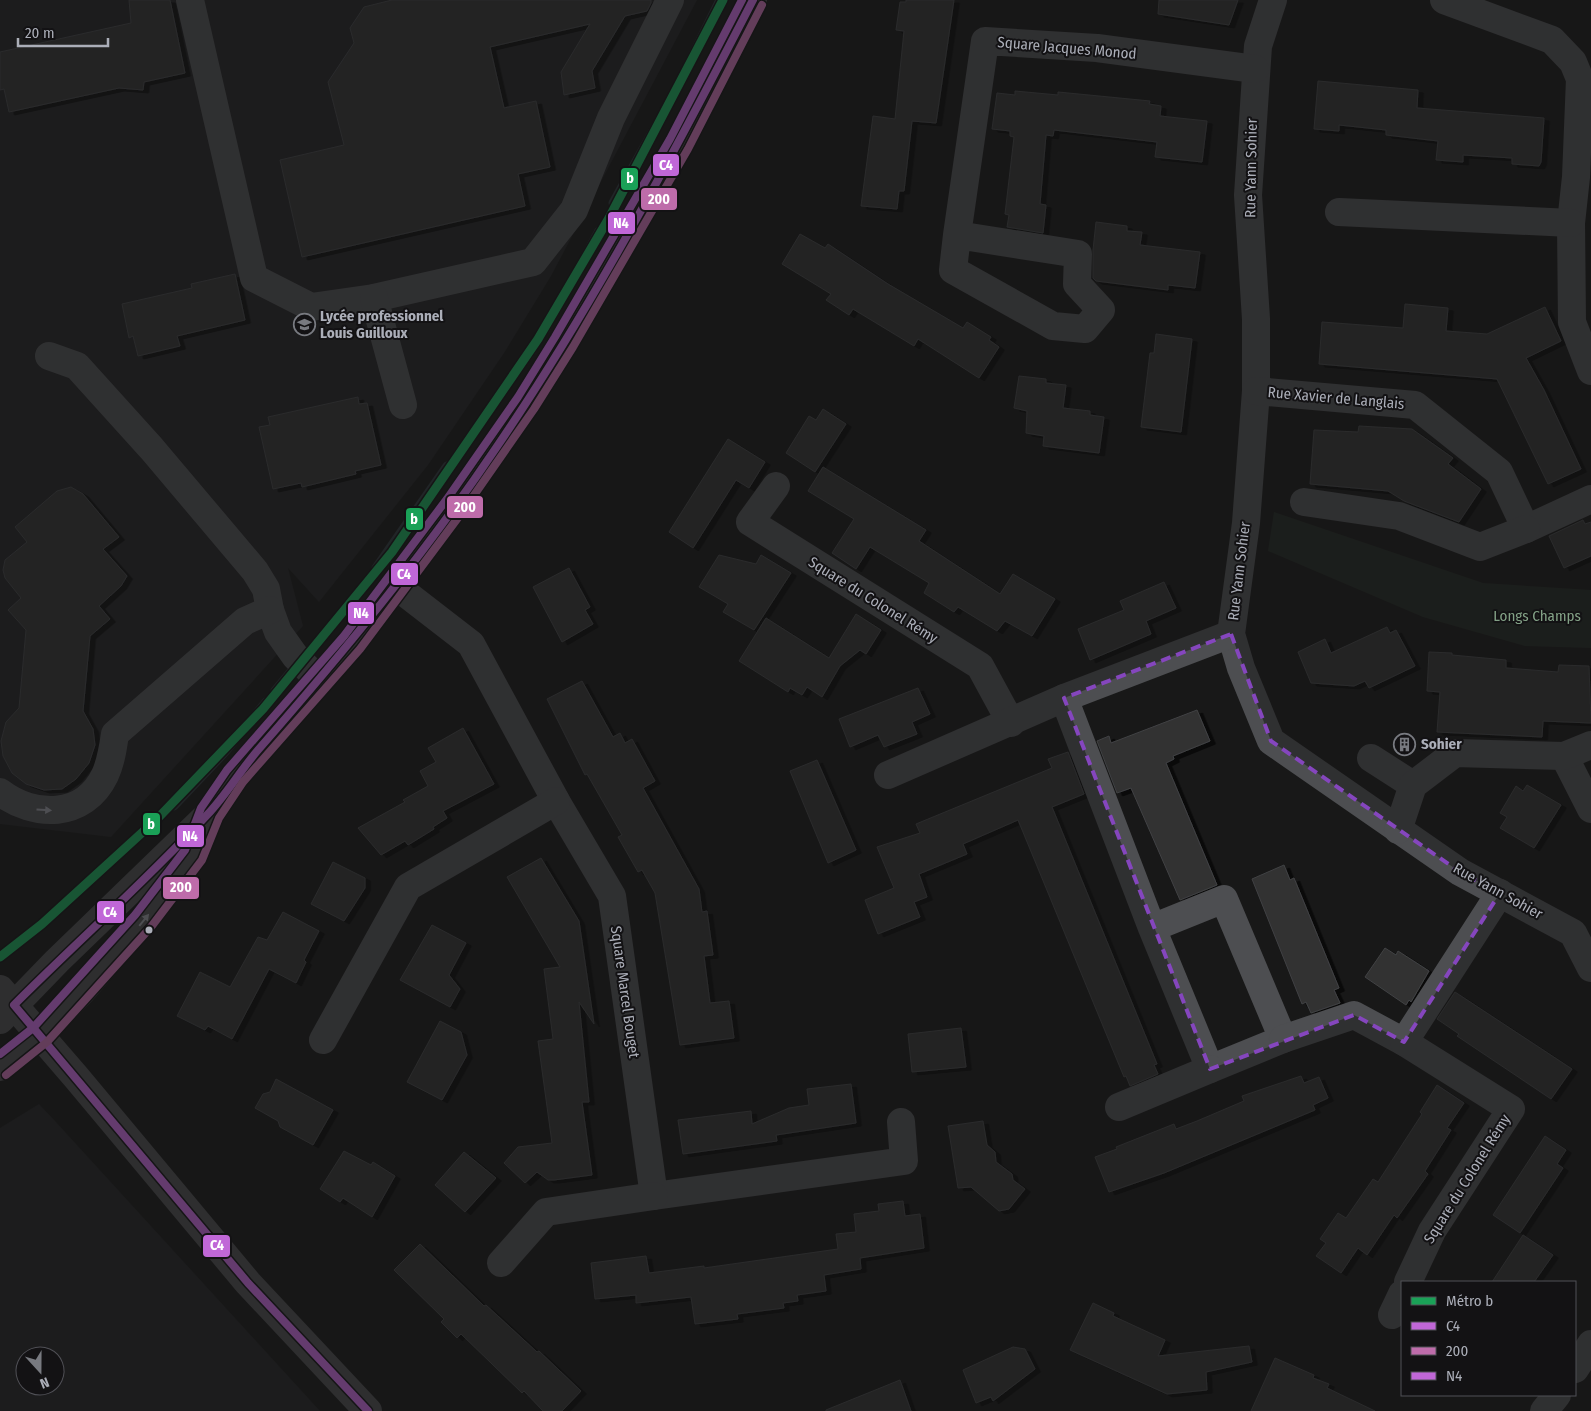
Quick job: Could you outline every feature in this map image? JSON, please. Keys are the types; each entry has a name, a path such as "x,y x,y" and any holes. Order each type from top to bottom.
{"main road":[{"path":"368,1411 248,1283 40,1035 5,1005 210,813 236,776 319,680 396,586 521,411 564,342 679,144 753,0"},
{"path":"0,1067 40,1035 112,957 194,855 210,813"}],"street":[{"path":"190,0 254,278 310,306 374,298 533,262 574,210 611,118 670,0"},
{"name":"Rue Yann Sohier","path":"1273,0 1258,46 1255,69 1248,195 1256,318 1256,391 1244,536 1231,634 1241,668 1271,741 1460,872 1573,933 1591,968"},
{"path":"1444,0 1552,40 1573,62 1580,79 1576,177 1570,224 1572,322 1591,371"},
{"name":"Square Jacques Monod","path":"957,235 1078,254 1077,284 1101,310 1085,329 1053,326 953,270 957,235 985,41 1098,48 1255,69"},
{"path":"1339,212 1570,224"},
{"path":"374,298 403,405"},
{"path":"49,356 77,366 152,449 255,570 266,589 270,610 278,632 319,680"},
{"name":"Rue Xavier de Langlais","path":"1256,391 1415,405 1499,472 1526,529"},
{"name":"Square du Colonel Rémy","path":"776,486 750,522 980,666 1011,723"},
{"path":"1304,502 1400,516 1480,547 1526,529 1591,499"},
{"name":"Square Marcel Bouget","path":"396,586 471,644 556,801 612,896 654,1196"},
{"path":"0,792 15,803 32,809 49,811 66,808 84,800 95,790 104,776 111,759 115,734 245,621 270,610"},
{"path":"888,775 1011,723 1064,698 1231,634"},
{"path":"1064,698 1152,928 1210,1069"},
{"path":"1398,830 1413,785 1455,752 1564,756 1591,745"},
{"path":"1564,756 1591,809"},
{"path":"1371,758 1413,785"},
{"path":"323,1040 408,887 556,801"},
{"path":"1404,1042 1500,893"},
{"path":"1152,928 1224,898 1283,1039"},
{"name":"Square du Colonel Rémy","path":"1119,1107 1283,1039 1354,1015 1404,1042 1511,1109 1432,1231 1408,1281"},
{"path":"500,1262 546,1212 904,1161 901,1122"},
{"path":"1576,1367 1591,1344"}],"highlighted area":[{"path":"1231,634 1271,741 1460,872 1500,893 1404,1042 1354,1015 1210,1069 1064,698"}],"shaded area":[{"name":"Lycée professionnel Louis Guilloux","path":"0,0 697,0 551,276 504,353 428,465 319,602 288,568 303,626 111,837 0,824"},
{"path":"39,1104 320,1411 0,1411 0,1128"}],"green space":[{"name":"Longs Champs","path":"1274,512 1483,583 1591,590 1591,648 1525,646 1423,617 1268,551"}],"building":[{"path":"129,0 170,0 185,73 144,82 143,90 119,88 9,112 4,89 0,90 0,52 131,23"},
{"path":"392,0 651,0 651,3 647,11 625,16 592,71 595,88 564,95 561,72 590,24 490,47 504,108 536,101 550,167 518,174 525,206 302,257 280,160 344,145 328,82 354,43 350,28 364,7"},
{"path":"906,0 954,0 936,123 912,121 904,191 899,191 897,209 861,206 873,116 895,119 904,31 896,30 900,2 906,2"},
{"path":"1159,0 1238,0 1229,25 1158,14"},
{"path":"1318,81 1418,90 1417,108 1544,118 1541,162 1539,166 1512,164 1512,158 1463,155 1463,162 1436,160 1438,141 1386,135 1386,130 1339,125 1339,131 1314,129"},
{"path":"1015,91 1058,95 1058,92 1150,101 1149,104 1161,106 1160,116 1207,121 1202,162 1155,157 1157,142 1054,130 1053,136 1046,135 1040,204 1046,205 1043,233 1007,227 1009,215 1005,214 1014,137 1010,136 1010,131 992,129 997,93 1015,95"},
{"path":"1096,222 1127,226 1127,231 1142,232 1140,245 1200,252 1195,288 1168,285 1168,290 1096,281 1093,278 1093,250"},
{"path":"800,234 825,248 828,244 888,284 963,328 967,322 991,337 989,340 999,347 979,378 918,339 914,346 853,309 849,315 826,300 831,294 782,264"},
{"path":"235,274 245,320 177,336 180,346 138,356 133,336 129,338 122,304 192,288 191,284"},
{"path":"1405,304 1448,308 1446,331 1487,334 1545,307 1561,341 1526,358 1544,390 1581,469 1548,484 1497,379 1319,364 1322,322 1403,328"},
{"path":"1156,334 1192,339 1181,432 1141,427 1150,353 1154,353"},
{"path":"1019,376 1046,379 1046,383 1066,385 1063,408 1090,411 1090,415 1104,417 1099,453 1043,446 1044,436 1026,433 1027,411 1014,408"},
{"path":"358,397 359,404 367,403 381,465 355,471 356,474 302,487 301,483 273,489 259,427 270,425 268,417"},
{"path":"823,409 846,424 815,472 786,453 809,416 816,420"},
{"path":"1359,426 1412,429 1453,458 1448,464 1481,489 1459,522 1404,501 1388,491 1310,484 1314,430 1358,432"},
{"path":"728,439 765,462 749,488 736,480 693,548 669,532"},
{"path":"823,467 926,530 919,541 1000,594 1013,574 1055,599 1032,636 1005,621 997,631 958,607 954,612 924,593 929,583 870,547 856,569 832,553 854,519 808,491"},
{"path":"71,487 83,494 119,537 103,549 127,576 121,586 99,606 110,619 90,636 83,711 93,729 95,745 89,763 76,779 62,789 44,790 26,784 12,773 3,756 1,741 6,722 19,708 26,630 8,610 21,598 5,578 3,570 5,560 27,542 15,527 57,491"},
{"path":"1583,520 1585,524 1591,522 1591,556 1564,568 1549,536"},
{"path":"719,555 756,564 761,555 791,573 754,630 723,612 728,604 699,587"},
{"path":"569,568 590,607 585,610 593,624 562,642 533,587"},
{"path":"1164,582 1176,608 1146,621 1151,634 1090,660 1078,629 1124,610 1120,601"},
{"path":"856,614 881,630 866,654 860,650 840,666 822,697 807,687 802,695 790,688 788,692 739,661 766,618 829,658"},
{"path":"1387,627 1390,633 1396,630 1415,666 1369,688 1365,681 1354,686 1311,683 1298,652 1325,639 1331,653"},
{"path":"1429,652 1506,660 1506,668 1558,672 1559,665 1589,666 1591,723 1543,721 1542,737 1437,732 1440,692 1427,691"},
{"path":"582,681 613,737 620,733 625,743 632,739 655,781 643,788 699,889 702,912 707,911 713,955 704,956 710,1003 729,1001 734,1038 680,1045 655,893 642,870 638,872 618,837 622,835 587,774 585,775 547,699"},
{"path":"918,688 930,714 912,722 917,734 884,747 878,735 850,747 839,719"},
{"path":"1197,710 1210,741 1173,756 1174,759 1166,763 1217,885 1180,900 1131,788 1117,793 1097,741 1109,736 1111,743"},
{"path":"463,728 494,784 443,811 447,818 433,827 434,829 408,845 405,841 381,855 358,828 405,802 403,800 428,786 420,771 436,762 428,748"},
{"path":"1068,752 1084,794 1052,807 1157,1064 1154,1065 1158,1074 1130,1086 1126,1076 1124,1077 1018,820 963,844 967,854 919,874 927,897 914,902 920,917 878,934 865,900 894,888 877,847 920,833 916,824 1052,768 1048,759"},
{"path":"817,760 856,850 828,863 790,771"},
{"path":"1527,785 1561,805 1534,848 1500,828 1507,817 1500,813 1516,786 1523,791"},
{"path":"541,858 579,921 594,1024 579,1002 589,1102 582,1102 592,1175 548,1180 537,1172 525,1183 504,1163 518,1147 552,1143 538,1041 553,1039 544,969 560,967 507,877"},
{"path":"333,862 365,878 365,888 344,921 311,904"},
{"path":"1284,865 1290,880 1294,878 1339,988 1334,990 1340,1003 1311,1013 1306,1002 1302,1004 1252,879"},
{"path":"283,912 319,931 304,960 306,962 296,983 269,969 232,1039 208,1026 205,1030 177,1016 200,972 230,987 258,937 267,940"},
{"path":"432,925 466,943 449,975 460,989 450,1007 400,980"},
{"path":"1385,948 1396,955 1398,951 1429,971 1411,1002 1409,1000 1406,1005 1365,977"},
{"path":"1455,992 1572,1069 1551,1099 1457,1036 1459,1034 1437,1019"},
{"path":"440,1021 461,1032 467,1055 442,1100 407,1082"},
{"path":"961,1028 966,1067 912,1072 908,1034"},
{"path":"1301,1076 1304,1083 1319,1077 1328,1098 1313,1105 1315,1110 1164,1173 1109,1192 1095,1157 1174,1124 1176,1129 1197,1121 1244,1101 1242,1096"},
{"path":"276,1079 333,1110 313,1145 280,1127 278,1121 255,1108 263,1094 270,1092"},
{"path":"851,1084 856,1123 776,1135 777,1141 683,1154 678,1120 751,1111 752,1124 789,1108 809,1105 807,1089"},
{"path":"1437,1085 1464,1103 1447,1128 1451,1130 1425,1171 1428,1174 1397,1218 1394,1215 1367,1255 1358,1248 1341,1273 1316,1256 1326,1243 1320,1239 1338,1213 1346,1218 1373,1179 1378,1182 1422,1114 1420,1112"},
{"path":"983,1121 987,1145 995,1152 996,1162 1012,1174 1013,1180 1025,1189 1009,1209 999,1211 971,1187 958,1188 948,1126"},
{"path":"1545,1136 1566,1150 1557,1164 1563,1168 1520,1233 1493,1215"},
{"path":"344,1151 371,1165 373,1162 395,1176 372,1217 343,1198 340,1202 320,1189"},
{"path":"464,1152 496,1178 465,1212 435,1185"},
{"path":"903,1201 905,1216 920,1214 924,1248 860,1258 861,1269 824,1275 826,1291 797,1295 798,1301 783,1303 784,1308 737,1314 738,1319 695,1324 691,1297 636,1303 636,1295 595,1299 591,1263 646,1256 649,1273 704,1266 704,1268 838,1249 836,1234 856,1232 854,1214 879,1211 878,1204"},
{"path":"1523,1235 1553,1255 1535,1281 1493,1281"},
{"path":"420,1244 484,1306 486,1305 537,1352 539,1351 581,1391 562,1411 543,1411 524,1391 522,1393 461,1334 457,1338 441,1322 444,1319 394,1270"},
{"path":"1093,1303 1114,1313 1113,1316 1165,1340 1158,1356 1249,1346 1252,1362 1206,1372 1207,1390 1167,1394 1070,1350"},
{"path":"1013,1347 1025,1349 1035,1369 993,1401 991,1397 976,1403 963,1370"},
{"path":"1275,1358 1314,1375 1313,1378 1329,1384 1327,1388 1375,1411 1251,1411"},
{"path":"900,1380 911,1411 826,1411 826,1410"}],"waterway":[{"path":"675,91 720,0"},
{"path":"613,203 668,104"},
{"path":"545,330 599,231"},
{"path":"509,383 533,349"},
{"path":"457,455 501,392"},
{"path":"376,568 447,466"},
{"path":"347,606 369,579"},
{"path":"275,691 295,667"},
{"path":"174,806 225,752 266,702"}],"metro line":[{"name":"b","path":"0,957 42,924 157,819 263,709 392,552 538,339 609,218 723,0"}],"transit line":[{"name":"N4","path":"0,1054 33,1028 135,915 185,850 201,808 227,770 344,636 447,499 518,397 555,337 670,139 742,0"},
{"name":"C4","path":"368,1411 248,1283 14,1005 160,864 214,807 251,758 382,603 469,488 532,394 599,284 663,172 753,0"},
{"name":"200","path":"6,1075 47,1042 151,927 202,860 219,818 243,782 360,649 463,511 534,409 573,347 688,149 762,5"}],"place":[{"name":"Lycée professionnel Louis Guilloux","path":"304,325"},
{"name":"Sohier","path":"1405,744"}]}
